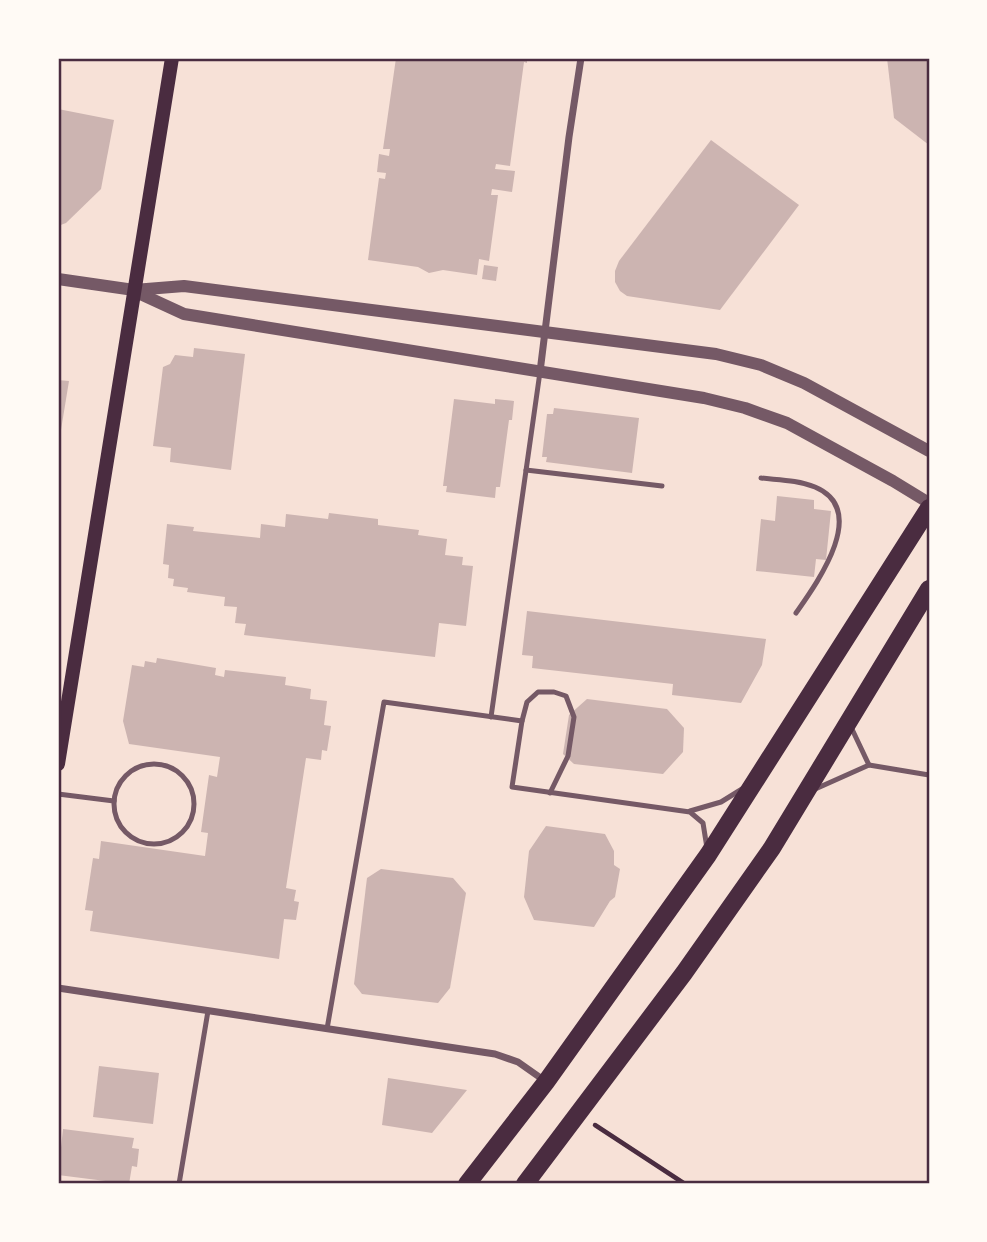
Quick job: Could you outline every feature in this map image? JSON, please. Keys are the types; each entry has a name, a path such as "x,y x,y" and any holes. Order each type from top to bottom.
{"main road":[{"path":"58,764 172,58"},
{"path":"467,1184 546,1082 708,855 929,505"},
{"path":"525,1184 579,1115 772,848 929,589"}],"street":[{"path":"540,372 569,137 582,58"},
{"path":"58,279 134,290 184,286 716,354 761,365 804,383 929,452"},
{"path":"134,290 184,314 704,398 745,408 787,423 893,481 929,505"},
{"path":"58,988 495,1054 518,1062 546,1082"}],"lane":[{"path":"491,717 540,372"},
{"path":"526,470 662,486"},
{"path":"761,478 793,481 815,487 831,497 838,513 836,545 822,576 796,613"},
{"path":"550,793 568,756 574,717 566,696 554,692 538,692 527,702 512,787 550,793 690,811 721,802 753,782"},
{"path":"327,1029 384,702 522,721"},
{"path":"849,723 869,765"},
{"path":"157,764 170,767 181,774 189,784 194,798 194,811 189,824 180,835 168,842 154,844 129,836 119,825 114,801 117,788 133,769 157,764"},
{"path":"806,793 869,765 929,775"},
{"path":"58,794 114,801"},
{"path":"690,811 702,823 708,855"},
{"path":"179,1184 208,1011"}],"path":[{"path":"579,1115 685,1184"}],"building":[{"path":"396,58 527,58 527,63 524,62 510,166 496,164 495,169 515,171 512,192 492,189 491,195 498,195 489,261 479,259 477,275 443,270 429,273 418,267 368,260 379,178 385,179 386,173 377,172 379,154 389,156 390,149 383,149"},
{"path":"887,58 929,58 929,145 894,118"},
{"path":"58,109 114,120 101,189 66,223 58,226"},
{"path":"711,140 799,205 720,310 627,296 615,282 619,261"},
{"path":"484,265 498,267 496,281 482,279"},
{"path":"194,348 245,354 231,470 170,462 171,448 153,446 163,367 170,364 175,355 193,357"},
{"path":"58,380 69,381 59,442 58,442"},
{"path":"454,399 495,404 495,399 514,401 500,487 496,487 495,498 446,492 447,486 443,486"},
{"path":"554,408 639,418 632,473 546,462 547,457 542,457 547,414 553,414"},
{"path":"777,496 814,500 814,509 831,511 826,560 816,559 814,577 756,571 761,519 775,521"},
{"path":"329,513 378,519 378,525 419,530 418,535 447,539 445,555 463,557 462,565 473,566 466,626 439,623 435,657 244,635 246,624 235,623 237,607 224,606 225,597 187,592 188,588 173,586 174,579 168,578 169,565 163,564 167,524 194,527 193,531 260,538 261,524 285,527 286,514 328,519"},
{"path":"527,611 766,639 762,665 741,703 672,695 673,684 532,668 533,656 522,655"},
{"path":"157,658 216,668 215,675 224,677 225,670 286,677 285,685 311,689 310,699 327,701 324,725 331,726 327,751 322,750 321,760 306,758 286,888 296,890 294,901 299,902 296,920 284,919 279,959 90,931 93,911 85,910 93,858 99,859 101,841 205,856 208,833 201,832 209,775 217,777 220,757 129,744 123,721 132,665 144,667 145,661 156,663"},
{"path":"587,699 667,709 684,728 683,752 663,774 574,764 563,754 569,715"},
{"path":"546,826 605,834 614,851 614,865 620,869 615,897 594,927 534,920 524,897 529,851"},
{"path":"381,869 453,878 466,893 450,988 438,1003 362,994 354,984 367,878"},
{"path":"99,1066 159,1073 153,1124 93,1117"},
{"path":"388,1078 467,1090 432,1133 382,1125"},
{"path":"63,1129 134,1138 132,1148 139,1149 137,1167 132,1166 129,1184 58,1175"}]}
